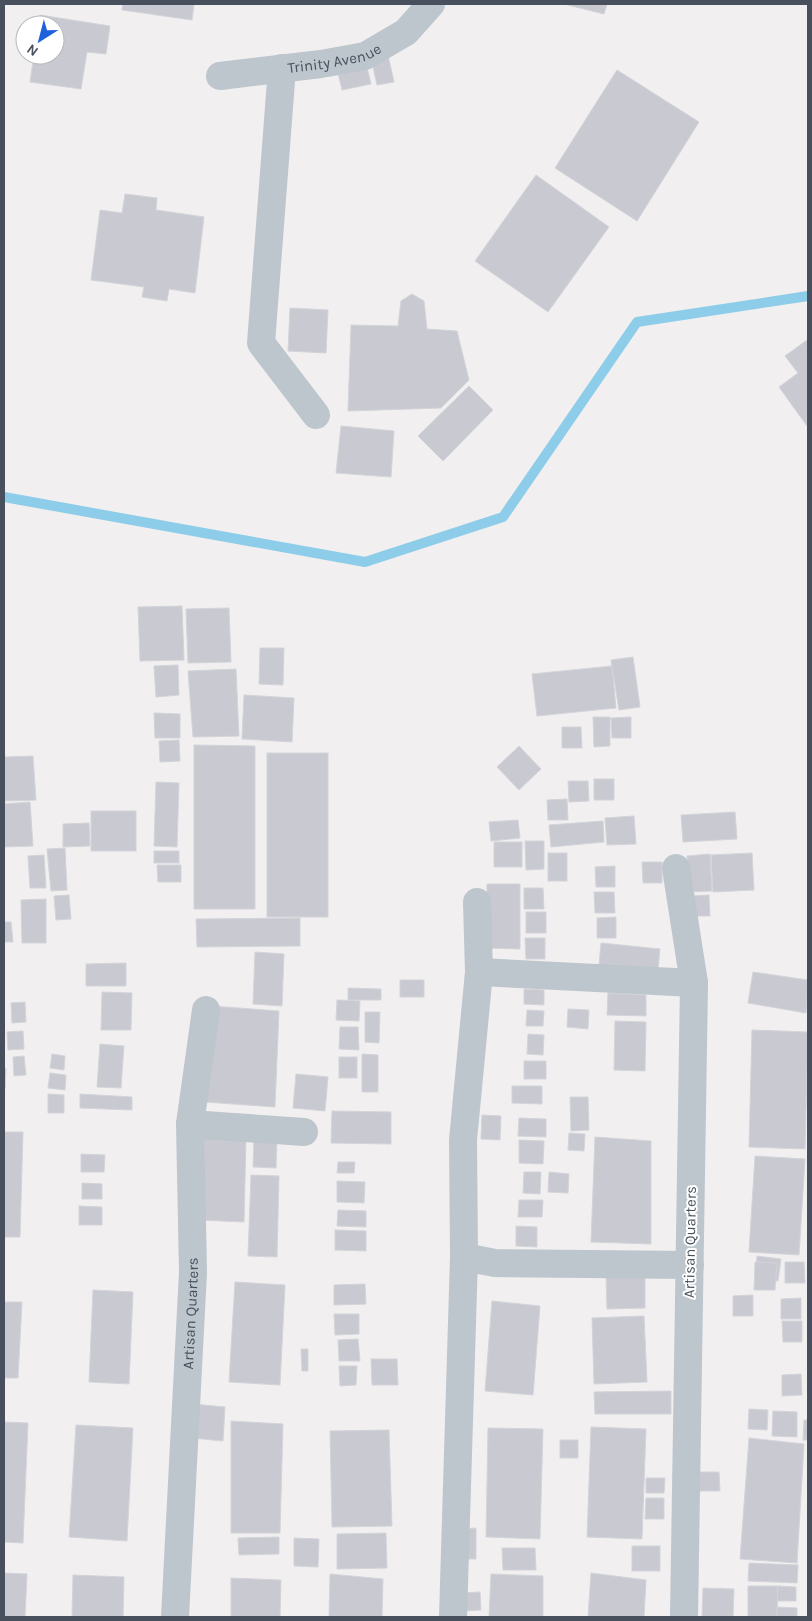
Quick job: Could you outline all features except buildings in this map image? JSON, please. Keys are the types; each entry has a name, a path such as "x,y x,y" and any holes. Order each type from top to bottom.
{"street":[{"name":"Trinity Avenue","path":"220,76 365,56 406,32 431,4"},
{"path":"282,68 261,342 316,414"},
{"name":"Artisan Quarters","path":"676,868 694,983 684,1617"},
{"path":"453,1617 464,1257 463,1140 479,972 478,902"},
{"path":"479,972 694,983"},
{"name":"Artisan Quarters","path":"175,1617 193,1272 190,1124 206,1010"},
{"path":"190,1124 304,1132"},
{"path":"464,1257 495,1262 690,1265"}],"waterway":[{"path":"4,497 365,562 503,517 637,322 808,296"}]}
